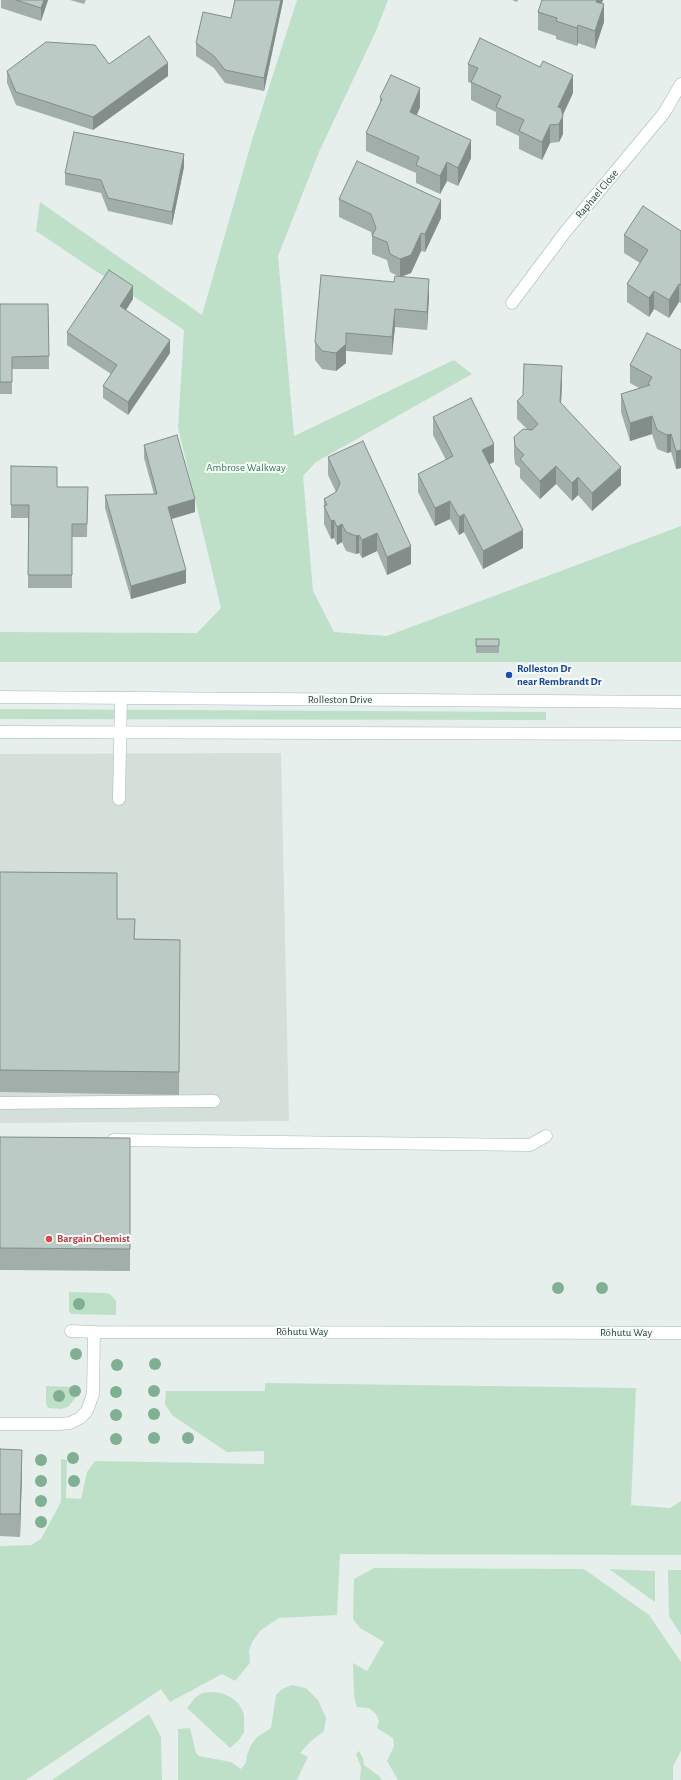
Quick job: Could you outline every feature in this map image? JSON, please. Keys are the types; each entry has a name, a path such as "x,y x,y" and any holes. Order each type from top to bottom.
{"main road":[{"name":"Raphael Close","path":"512,303 566,231 664,113 681,84"},
{"name":"Rolleston Drive","path":"0,697 681,702"},
{"path":"119,799 121,698"},
{"path":"0,732 681,734"},
{"path":"0,1102 214,1101"},
{"path":"100,1140 530,1145 546,1136"},
{"name":"Rōhutu Way","path":"71,1331 681,1333"},
{"path":"0,1424 60,1424 70,1423 80,1418 87,1411 93,1394 94,1332"}],"shaded area":[{"path":"281,753 289,1121 0,1123 0,754"}],"green space":[{"name":"Ambrose Walkway","path":"297,0 388,0 376,31 319,152 278,256 294,436 454,360 472,374 316,462 303,476 313,591 334,632 387,636 681,526 681,662 0,662 0,632 197,633 221,608 178,428 184,330 36,231 40,202 202,315 252,140"},
{"path":"0,709 546,712 546,720 0,719"},
{"path":"69,1292 110,1294 116,1301 116,1315 71,1314 69,1311"},
{"path":"265,1383 636,1388 631,1505 670,1508 681,1501 681,1555 340,1554 337,1615 279,1618 261,1630 252,1642 249,1651 250,1663 235,1681 222,1674 170,1702 161,1689 26,1780 0,1780 0,1546 31,1545 41,1539 61,1502 61,1459 67,1460 66,1498 81,1499 87,1472 95,1461 264,1464 264,1451 227,1452 172,1415 165,1404 166,1391 265,1391"},
{"path":"46,1386 77,1387 76,1397 68,1407 61,1409 48,1408 46,1403"},
{"path":"374,1568 584,1569 649,1615 681,1662 681,1751 673,1766 673,1780 398,1780 387,1761 394,1746 393,1738 377,1728 379,1721 376,1714 369,1708 357,1707 354,1697 353,1663 367,1671 384,1642 360,1628 353,1619 354,1579"},
{"path":"609,1569 655,1571 655,1602"},
{"path":"668,1570 681,1570 681,1635 669,1616"},
{"path":"292,1685 306,1688 318,1700 326,1718 324,1731 310,1742 300,1753 308,1757 297,1780 178,1780 178,1729 190,1728 196,1753 199,1756 231,1762 241,1769 246,1763 251,1745 257,1737 271,1728 276,1695 282,1689"},
{"path":"202,1693 222,1693 232,1698 239,1704 244,1714 244,1732 239,1740 230,1748 187,1708 195,1698"},
{"path":"149,1714 161,1737 162,1780 52,1780"},
{"path":"359,1751 363,1758 364,1765 378,1775 382,1780 360,1780 361,1767 356,1754"}],"building":[{"path":"16,0 44,0 41,8"},
{"path":"235,0 281,0 264,78 225,70 214,56 196,43 203,12 231,18"},
{"path":"542,0 597,0 596,2 604,4 595,31 578,25 577,28 556,21 557,18 538,12"},
{"path":"149,36 168,63 93,117 16,92 7,71 46,42 95,45 109,64"},
{"path":"480,38 540,67 543,61 573,75 558,107 561,108 563,116 559,124 550,125 542,142 519,131 524,120 496,107 501,96 471,82 478,68 468,64"},
{"path":"391,75 420,88 410,112 471,140 458,168 447,162 440,176 416,165 419,157 366,133 382,99 380,97"},
{"path":"74,132 184,154 172,212 108,198 101,180 65,173"},
{"path":"357,161 441,200 425,234 421,233 411,255 400,259 390,254 387,242 372,236 376,228 371,214 339,199"},
{"path":"643,206 681,231 681,285 679,284 669,300 654,291 649,298 627,284 648,250 624,235"},
{"path":"109,270 133,286 120,306 170,340 128,402 103,386 117,365 67,332"},
{"path":"321,275 394,282 395,276 429,279 427,312 395,309 392,337 346,333 346,344 336,353 322,351 315,342"},
{"path":"0,304 48,304 49,356 12,357 12,382 0,382"},
{"path":"647,333 681,350 681,450 676,451 671,434 667,435 657,430 652,416 630,423 621,394 650,385 648,384 652,377 630,365"},
{"path":"524,364 562,366 560,402 621,467 592,493 578,477 572,483 556,466 540,481 520,459 524,455 515,446 514,437 523,429 532,430 538,424 517,401 523,395"},
{"path":"471,398 494,444 482,450 523,530 483,551 464,514 459,517 450,501 435,508 418,474 453,456 433,417"},
{"path":"177,435 195,499 168,507 186,570 131,586 105,495 157,494 144,445"},
{"path":"363,441 411,546 387,557 377,533 362,540 359,535 356,536 346,532 342,524 337,527 334,520 331,521 324,506 327,505 324,499 336,492 340,483 328,457"},
{"path":"11,466 57,467 57,487 88,487 87,524 72,524 72,575 28,575 29,505 11,505"},
{"path":"476,639 499,639 499,646 476,646"},
{"path":"0,872 117,873 117,919 135,919 134,939 180,940 179,1072 0,1070"},
{"path":"0,1137 130,1138 130,1249 0,1248"},
{"path":"0,1449 22,1450 20,1514 0,1514"}],"place":[{"name":"Rolleston Dr near Rembrandt Dr","path":"509,675"},
{"name":"Bargain Chemist","path":"49,1239"}]}
